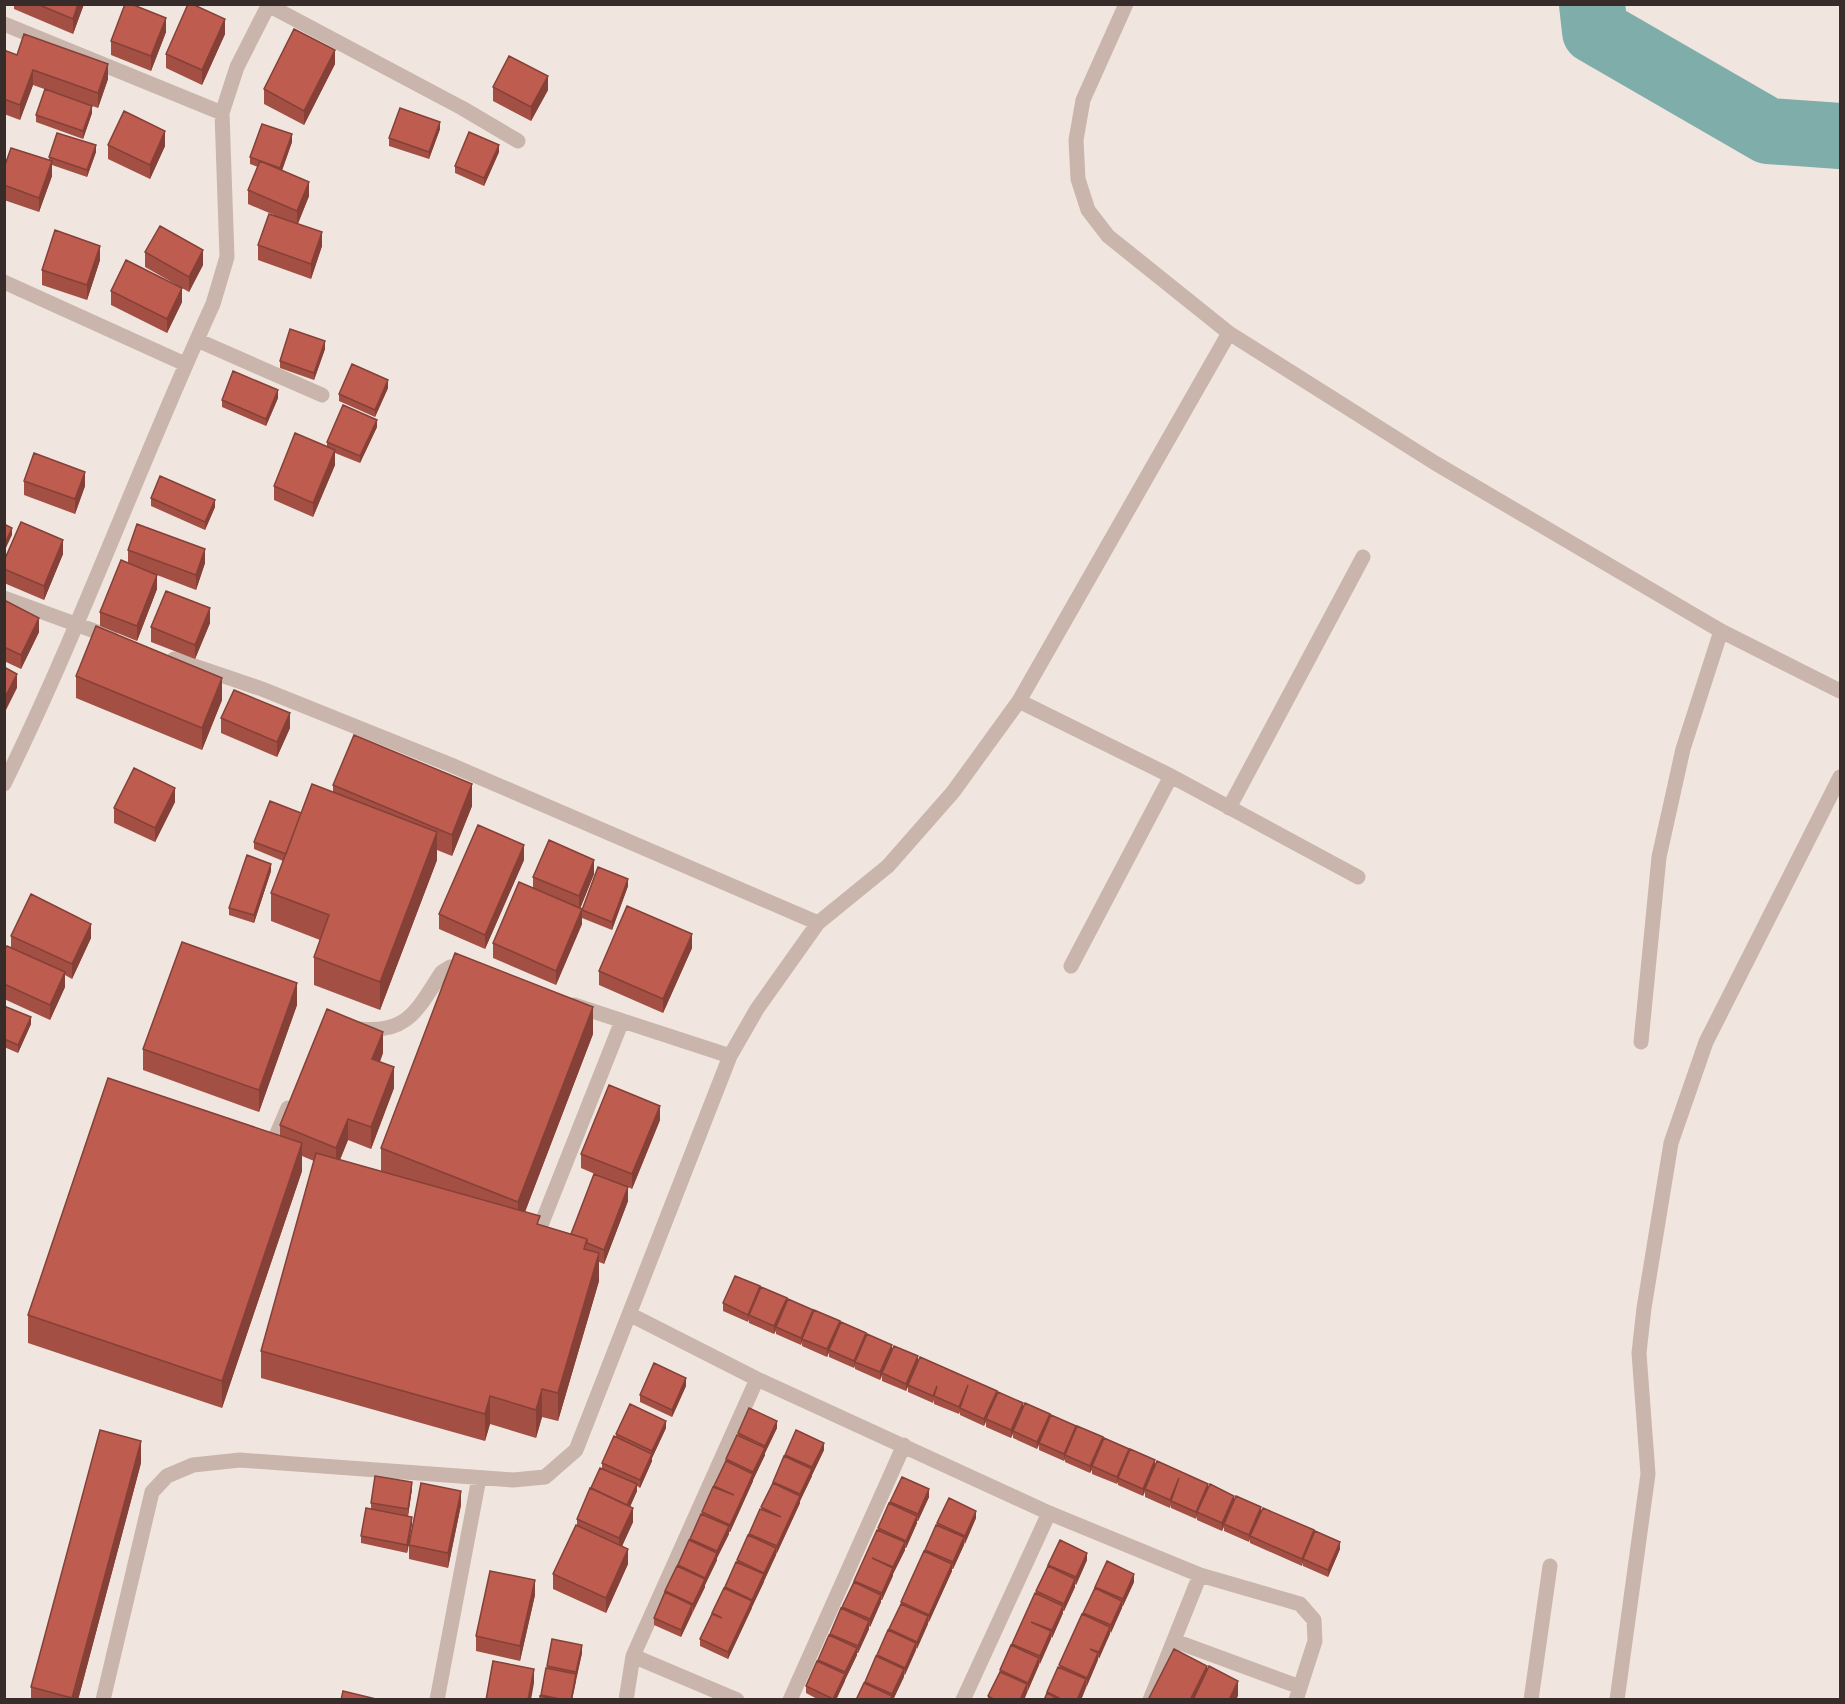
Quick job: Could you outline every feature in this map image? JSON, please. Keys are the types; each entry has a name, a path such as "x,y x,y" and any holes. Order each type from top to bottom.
{"street":[{"path":"1126,4 1083,100 1076,140 1078,179 1088,210 1108,236 1229,333 1435,463 1721,631 1840,691"},
{"path":"4,784 42,706 185,364 213,304 227,257 222,113 237,67 268,5 462,108 518,141"},
{"path":"4,24 222,113"},
{"path":"4,282 185,364"},
{"path":"103,1700 152,1492 167,1476 193,1465 240,1460 513,1480 545,1477 576,1450 631,1315 730,1056 757,1010 818,923 888,866 953,792 1019,701 1229,333"},
{"path":"197,340 322,395"},
{"path":"1229,808 1363,557"},
{"path":"4,598 128,643"},
{"path":"1641,1042 1659,857 1683,750 1721,631"},
{"path":"160,654 262,689 451,765 818,923"},
{"path":"1019,701 1171,776 1358,877"},
{"path":"1071,966 1171,776"},
{"path":"1617,1700 1648,1474 1639,1353 1641,1331 1671,1143 1706,1042 1840,777"},
{"path":"339,1024 361,1030 384,1030 404,1024 442,972 450,967 463,966 486,974"},
{"path":"554,998 730,1056"},
{"path":"541,1225 622,1021"},
{"path":"268,1155 295,1092"},
{"path":"631,1315 757,1379 1049,1513 1200,1575 1300,1604 1314,1620 1315,1641 1298,1693 1175,1641"},
{"path":"626,1700 633,1656 757,1379"},
{"path":"790,1700 904,1445"},
{"path":"437,1700 479,1478"},
{"path":"963,1700 1049,1513"},
{"path":"1531,1700 1550,1566"},
{"path":"1150,1700 1200,1575"},
{"path":"633,1656 737,1700"}],"building":[{"path":"37,4 78,4 73,19"},
{"path":"125,4 131,4 166,18 151,56 111,41"},
{"path":"188,4 225,19 202,70 166,54"},
{"path":"294,29 335,50 304,111 264,89"},
{"path":"24,34 108,64 98,93 33,70 20,105 4,99 4,50 17,55"},
{"path":"509,56 548,76 531,107 493,87"},
{"path":"45,89 92,106 83,131 36,115"},
{"path":"400,108 440,122 429,152 389,138"},
{"path":"124,111 165,131 150,165 108,145"},
{"path":"262,124 292,134 280,168 250,157"},
{"path":"469,132 499,145 484,178 455,166"},
{"path":"57,133 96,145 87,170 49,157"},
{"path":"11,148 52,161 39,198 4,185 4,168"},
{"path":"260,161 309,182 297,211 248,190"},
{"path":"269,214 322,232 311,264 258,245"},
{"path":"160,226 203,250 189,277 145,252"},
{"path":"55,230 100,246 87,285 42,270"},
{"path":"126,260 182,288 167,319 111,291"},
{"path":"290,329 325,341 314,373 280,361"},
{"path":"352,364 388,380 375,410 339,394"},
{"path":"233,371 278,390 266,419 222,400"},
{"path":"343,405 377,420 360,456 327,442"},
{"path":"295,433 335,450 313,503 274,486"},
{"path":"34,453 85,472 75,499 24,481"},
{"path":"160,476 215,500 205,522 151,498"},
{"path":"21,522 63,540 44,586 4,569 4,561"},
{"path":"4,524 12,528 4,545"},
{"path":"137,524 205,549 196,575 128,550"},
{"path":"121,560 157,575 137,626 100,612"},
{"path":"166,591 210,608 195,645 151,627"},
{"path":"4,600 39,618 21,655 4,647"},
{"path":"96,626 222,678 202,728 76,676"},
{"path":"4,667 17,674 4,699"},
{"path":"234,690 290,713 277,742 221,718"},
{"path":"354,735 472,784 452,835 333,785"},
{"path":"134,768 175,788 155,828 114,808"},
{"path":"312,784 437,832 380,982 314,957 329,915 271,893"},
{"path":"270,801 301,813 286,854 254,842"},
{"path":"478,825 524,845 485,935 439,914"},
{"path":"549,840 594,860 579,896 533,877"},
{"path":"247,855 271,864 254,915 229,908"},
{"path":"598,867 628,879 612,922 582,910"},
{"path":"519,882 582,909 556,971 493,943"},
{"path":"31,894 91,924 72,964 11,936"},
{"path":"627,906 692,934 663,999 599,971"},
{"path":"182,942 297,983 259,1090 143,1049"},
{"path":"7,946 65,972 50,1005 4,984 4,950"},
{"path":"455,953 593,1007 518,1202 381,1148"},
{"path":"4,1006 31,1017 18,1045 4,1039"},
{"path":"327,1009 383,1032 372,1059 394,1067 371,1127 348,1119 336,1148 280,1125"},
{"path":"108,1078 302,1143 222,1381 28,1315"},
{"path":"609,1085 660,1106 632,1174 581,1154"},
{"path":"316,1153 540,1216 537,1224 587,1239 584,1249 599,1253 558,1393 542,1389 536,1410 490,1396 485,1414 261,1351"},
{"path":"594,1174 628,1187 604,1250 587,1243 587,1239 571,1234"},
{"path":"735,1276 760,1286 748,1315 723,1303"},
{"path":"761,1287 787,1298 774,1326 749,1315"},
{"path":"788,1299 813,1310 801,1338 776,1327"},
{"path":"814,1310 840,1321 827,1349 802,1339"},
{"path":"841,1322 866,1333 854,1361 829,1350"},
{"path":"867,1334 892,1345 880,1372 855,1362"},
{"path":"894,1346 918,1356 906,1384 882,1373"},
{"path":"920,1357 997,1391 984,1419 960,1408 968,1385 959,1407 934,1396 937,1386 933,1396 908,1385"},
{"path":"654,1363 686,1378 672,1410 640,1395"},
{"path":"998,1392 1023,1403 1011,1430 986,1419"},
{"path":"1025,1403 1050,1414 1037,1442 1013,1431"},
{"path":"630,1404 666,1421 652,1451 616,1434"},
{"path":"749,1408 777,1421 765,1446 738,1433"},
{"path":"1051,1415 1076,1426 1064,1454 1039,1443"},
{"path":"1077,1426 1103,1437 1090,1466 1065,1455"},
{"path":"100,1430 141,1441 72,1698 31,1687"},
{"path":"796,1430 824,1443 812,1467 785,1455"},
{"path":"737,1435 765,1448 753,1472 726,1459"},
{"path":"614,1436 652,1454 640,1480 602,1463"},
{"path":"1104,1438 1129,1449 1117,1477 1092,1466"},
{"path":"1130,1449 1155,1460 1143,1489 1118,1478"},
{"path":"784,1456 812,1469 800,1494 773,1482"},
{"path":"726,1461 753,1474 730,1525 702,1512 713,1487 734,1495 714,1486"},
{"path":"1157,1461 1208,1484 1196,1512 1171,1501 1179,1478 1170,1500 1145,1489"},
{"path":"600,1468 637,1484 627,1505 591,1488"},
{"path":"375,1476 412,1482 408,1509 371,1503"},
{"path":"902,1477 929,1489 918,1514 890,1502"},
{"path":"421,1483 461,1491 448,1553 409,1545"},
{"path":"773,1483 800,1496 777,1546 749,1534 760,1509 781,1517 761,1507"},
{"path":"1210,1484 1234,1496 1222,1523 1197,1512"},
{"path":"590,1488 633,1508 619,1538 577,1519"},
{"path":"1236,1496 1261,1507 1249,1535 1224,1524"},
{"path":"949,1498 976,1511 965,1536 937,1523"},
{"path":"889,1503 917,1516 906,1541 878,1528"},
{"path":"366,1508 412,1517 407,1545 361,1536"},
{"path":"1263,1508 1314,1530 1302,1559 1250,1536"},
{"path":"701,1514 729,1526 717,1551 690,1539"},
{"path":"576,1525 628,1549 606,1598 553,1574"},
{"path":"936,1525 964,1537 953,1562 925,1550"},
{"path":"877,1530 905,1542 893,1567 872,1558 893,1568 882,1593 854,1581"},
{"path":"1315,1531 1340,1542 1328,1570 1303,1559"},
{"path":"748,1535 776,1548 764,1573 737,1560"},
{"path":"689,1540 717,1553 705,1578 678,1565"},
{"path":"1060,1540 1087,1553 1076,1577 1048,1565"},
{"path":"924,1551 952,1564 929,1615 901,1602"},
{"path":"1107,1561 1134,1574 1123,1599 1095,1587"},
{"path":"736,1562 764,1574 752,1600 725,1587"},
{"path":"677,1566 705,1579 693,1604 665,1591"},
{"path":"1048,1566 1075,1579 1064,1604 1036,1591"},
{"path":"490,1571 535,1580 520,1646 476,1636"},
{"path":"854,1582 881,1595 870,1619 842,1607"},
{"path":"724,1588 752,1601 728,1652 700,1639 712,1614 722,1618 712,1613"},
{"path":"1095,1588 1122,1601 1111,1625 1083,1613"},
{"path":"665,1592 692,1605 681,1630 654,1618"},
{"path":"1035,1593 1063,1606 1052,1630 1031,1622 1051,1631 1040,1656 1012,1644"},
{"path":"901,1604 928,1616 917,1642 889,1629"},
{"path":"841,1608 869,1621 858,1646 830,1634"},
{"path":"1082,1614 1110,1627 1099,1652 1090,1649 1098,1653 1087,1678 1059,1665"},
{"path":"888,1630 916,1643 905,1668 877,1655"},
{"path":"829,1635 857,1648 845,1672 818,1660"},
{"path":"552,1639 582,1645 576,1672 547,1666"},
{"path":"1011,1645 1039,1658 1028,1683 1000,1670"},
{"path":"1174,1649 1207,1666 1190,1700 1148,1700"},
{"path":"876,1656 904,1669 892,1694 865,1682"},
{"path":"493,1661 534,1669 528,1700 486,1700"},
{"path":"817,1661 845,1674 833,1699 806,1686"},
{"path":"1209,1666 1238,1681 1229,1700 1193,1700"},
{"path":"1058,1667 1086,1679 1077,1700 1063,1700 1047,1692"},
{"path":"546,1668 576,1674 571,1700 541,1695"},
{"path":"1000,1672 1027,1684 1020,1700 995,1700 988,1696"},
{"path":"864,1683 892,1696 890,1700 856,1700"},
{"path":"343,1691 380,1700 341,1700"},
{"path":"1047,1693 1060,1700 1044,1700"},
{"path":"540,1696 557,1700 540,1700"}],"waterway":[{"path":"1592,4 1595,31 1768,131 1840,136"}]}
